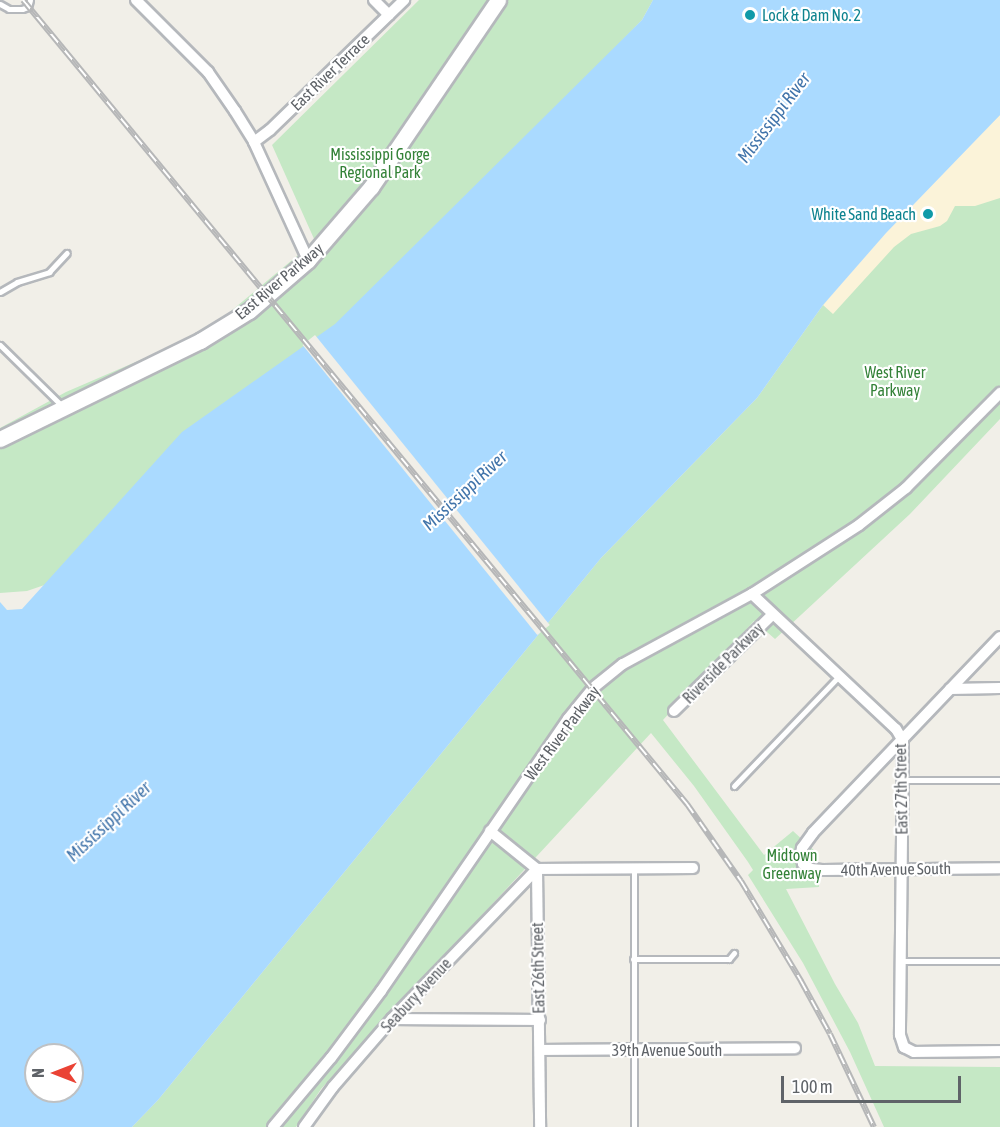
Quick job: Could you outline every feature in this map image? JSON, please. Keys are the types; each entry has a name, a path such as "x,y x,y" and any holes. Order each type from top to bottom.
{"street":[{"path":"136,0 208,72 254,142 308,260"},
{"path":"374,0 389,15"},
{"name":"East River Terrace","path":"254,142 270,130 404,0"},
{"name":"East River Parkway","path":"0,439 62,406 200,341 249,310 308,260 372,187 498,0"},
{"name":"West River Parkway","path":"273,1127 331,1058 375,999 568,719 594,688 623,664 752,594 859,525 906,488 1000,393"},
{"name":"East 27th Street","path":"752,594 896,729 903,741 900,1035 904,1047 914,1052 1000,1051"},
{"name":"Riverside Parkway","path":"674,711 772,615"},
{"path":"903,741 1000,636"},
{"path":"950,689 1000,688"},
{"name":"40th Avenue South","path":"903,741 813,833 802,848 803,864 811,869 1000,868"},
{"path":"490,831 537,869 693,868"},
{"name":"Seabury Avenue","path":"304,1127 333,1087 392,1019 537,869"},
{"name":"East 26th Street","path":"537,869 540,1127"},
{"path":"392,1019 540,1020"},
{"name":"39th Avenue South","path":"540,1050 795,1048"}],"lane":[{"path":"0,4 9,9 22,9 28,7 30,0"},
{"path":"0,292 16,282 49,272 67,253"},
{"path":"0,345 62,406"},
{"path":"734,786 838,676"},
{"path":"903,780 1000,780"},
{"path":"634,869 634,1127"},
{"path":"633,959 729,959 734,953"},
{"path":"901,961 1000,961"}],"green space":[{"name":"Mississippi Gorge Regional Park","path":"419,0 653,0 642,20 346,326 59,580 27,591 0,593 0,428 66,392 182,342 225,316 315,241 272,145"},
{"name":"West River Parkway","path":"1000,115 1000,419 910,514 775,639 754,621 663,720 764,855 793,831 818,854 819,887 786,889 835,984 858,1023 875,1066 1000,1067 1000,1127 884,1127 850,1052 803,963 748,875 753,870 694,786 651,733 321,1089 296,1127 132,1127 158,1100 601,558 757,398 823,305"}],"sand":[{"name":"White Sand Beach","path":"1000,115 1000,198 975,206 955,206 947,221 940,226 911,234 894,247 833,314 823,305 886,233"}],"water":[{"name":"Mississippi River","path":"653,0 1000,0 1000,115 886,233 823,305 757,398 601,558 158,1100 132,1127 0,1127 0,602 7,610 22,609 182,432 335,324 642,20"}],"pier":[{"path":"315,335 550,625 537,635 303,345"}],"railway":[{"path":"23,0 687,804 741,881 801,981 830,1034 874,1127"}],"place":[{"name":"Lock & Dam No. 2","path":"750,15"},
{"name":"White Sand Beach","path":"928,214"}],"park label":[{"name":"Midtown Greenway","path":"792,864"}]}
